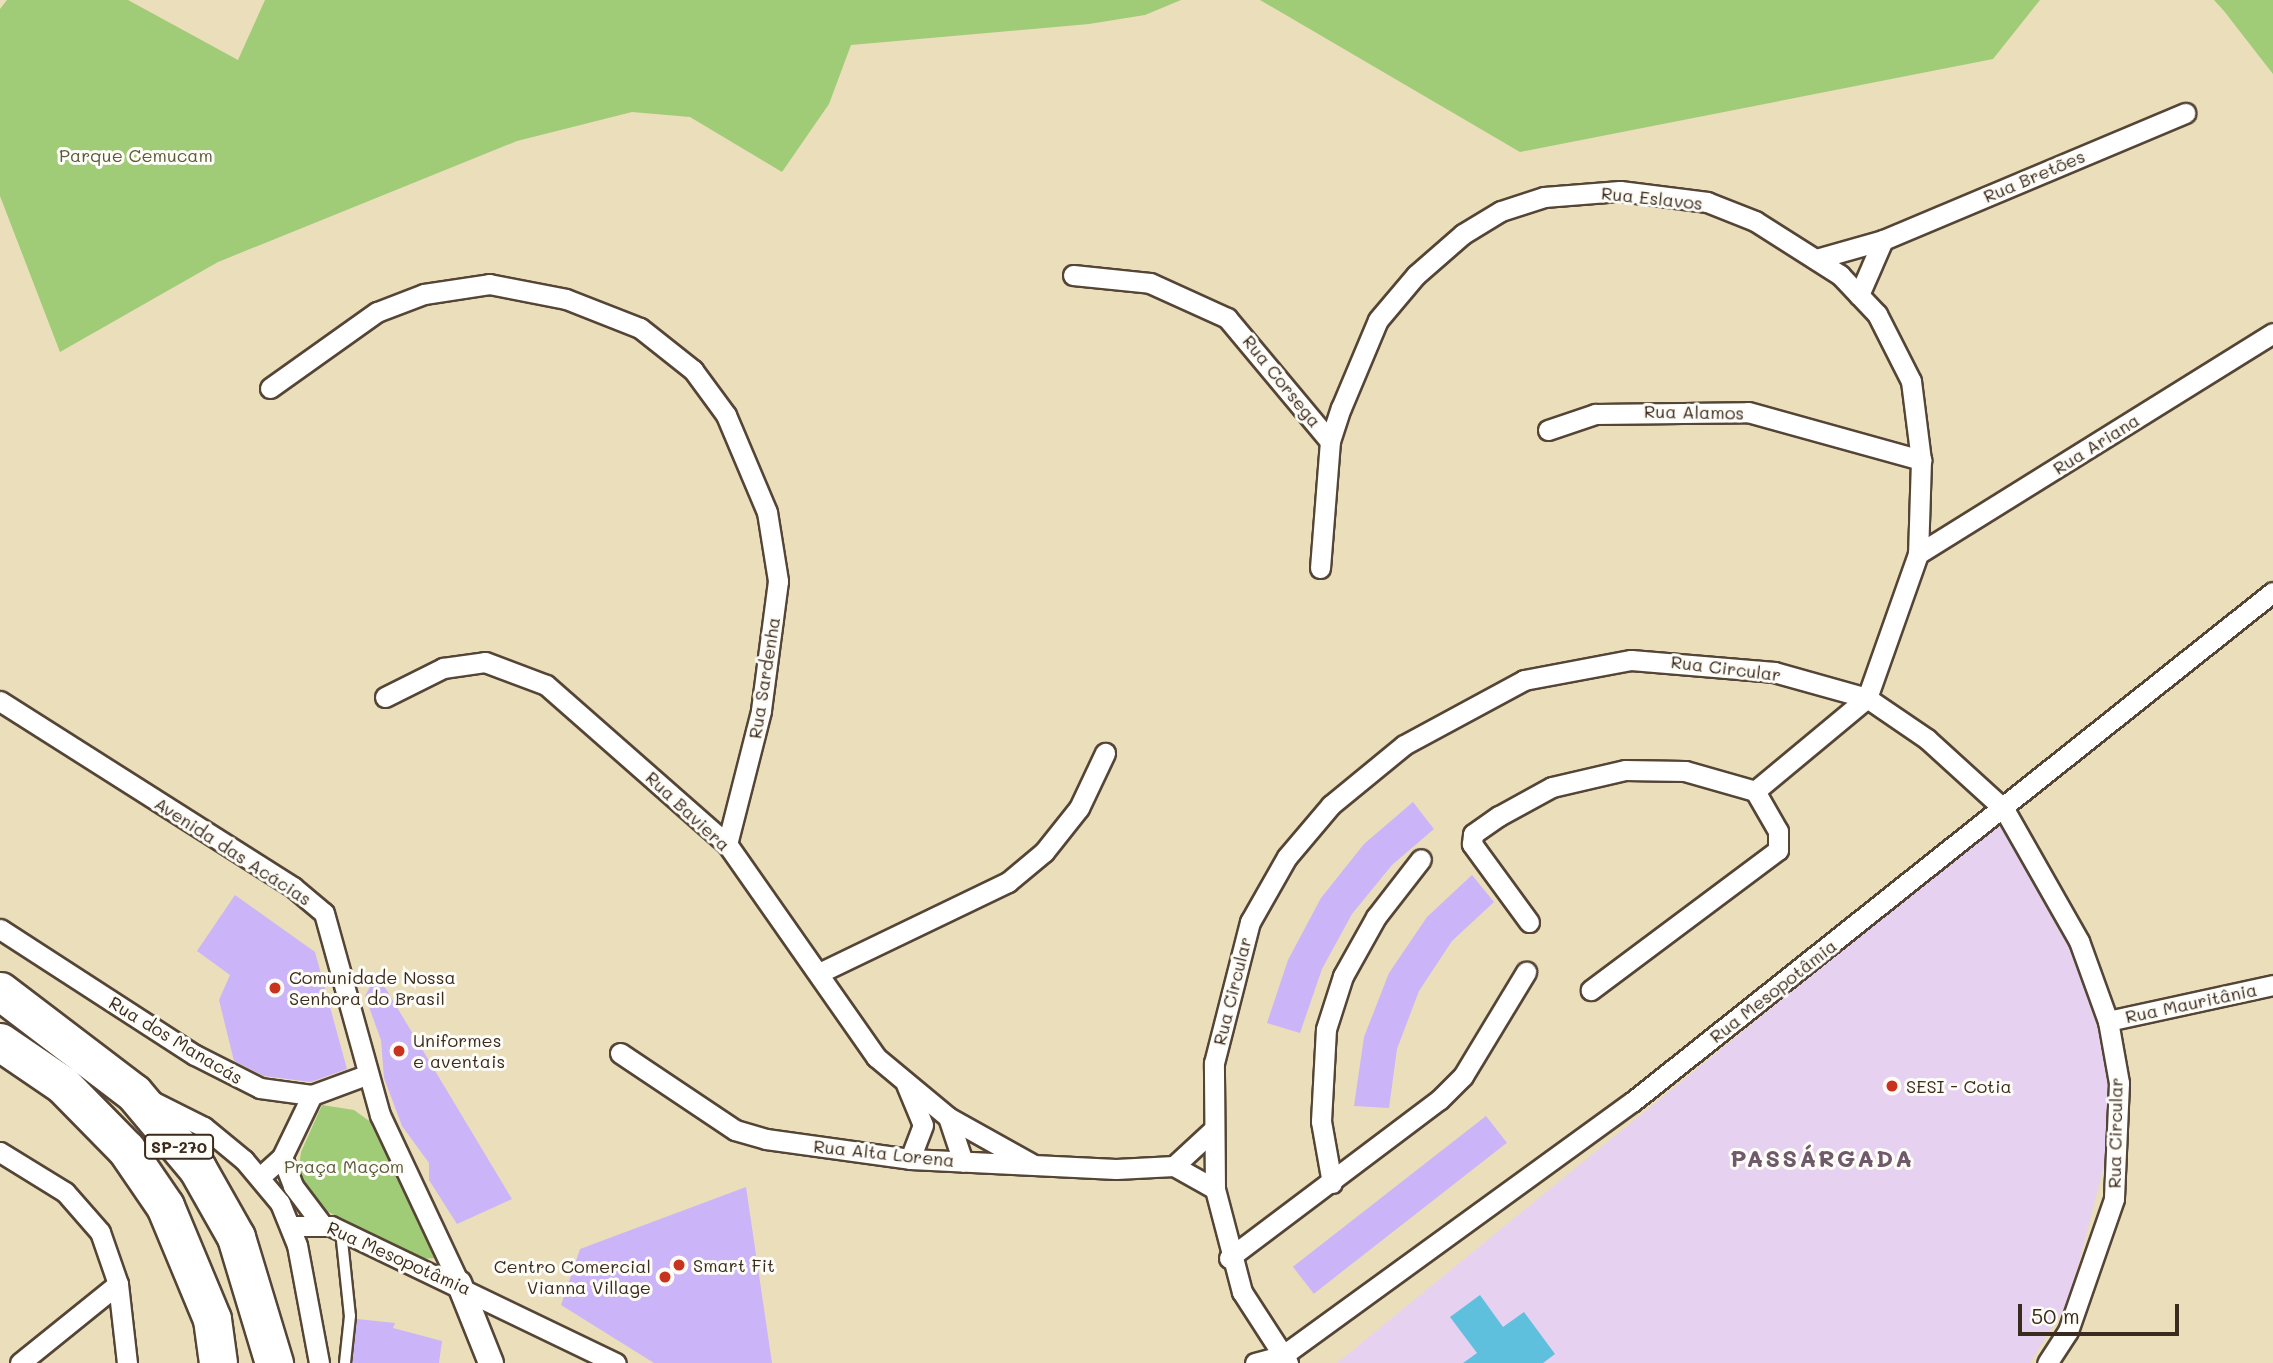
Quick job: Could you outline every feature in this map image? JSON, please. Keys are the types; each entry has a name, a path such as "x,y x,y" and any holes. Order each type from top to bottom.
{"highway":[{"name":"SP-270","path":"0,991 134,1093 197,1168 236,1237 274,1363"},
{"name":"SP-270","path":"0,1042 63,1085 126,1149 165,1206 212,1319 218,1363"}],"street":[{"name":"Rua Bretões","path":"1816,259 1883,240 2185,113"},
{"name":"Rua Eslavos","path":"1320,568 1331,441 1378,320 1416,275 1462,234 1501,211 1584,191 1695,200 1755,220 1816,259 1859,295 1902,358 1921,460 1918,554 1867,698"},
{"path":"1859,295 1883,240"},
{"name":"Rua Corsega","path":"1073,275 1150,284 1227,318 1331,441"},
{"name":"Rua Sardenha","path":"270,388 377,312 424,294 489,284 566,299 640,328 693,370 726,415 767,512 778,580 761,711 727,844"},
{"name":"Rua Ariana","path":"1918,554 2273,333"},
{"name":"Rua Alamos","path":"1548,430 1595,414 1643,410 1748,412 1921,460"},
{"name":"Rua Mesopotâmia","path":"1255,1363 1285,1359 1632,1102 2273,592"},
{"name":"Rua Circular","path":"1285,1359 1242,1292 1229,1258 1214,1189 1214,1063 1250,922 1287,856 1331,805 1427,730 1524,680 1631,660 1774,672 1867,698 1927,739 2004,808 2079,941 2108,1021 2119,1083 2114,1199 2089,1281 2047,1363"},
{"name":"Rua Baviera","path":"385,697 443,668 485,662 517,670 547,685 727,844 876,1057 948,1117 1036,1166"},
{"path":"1755,791 1867,698"},
{"name":"Avenida das Acácias","path":"0,701 310,899 327,923 366,1075 419,1207 459,1283"},
{"path":"818,973 1008,882 1044,852 1079,808 1105,753"},
{"path":"1529,922 1472,844 1473,834 1499,816 1552,787 1625,770 1685,771 1755,791 1778,831 1778,850 1591,990"},
{"path":"1332,1183 1321,1121 1326,1029 1343,976 1376,918 1421,859"},
{"name":"Rua dos Manacás","path":"0,929 233,1077 260,1088 312,1095 366,1075"},
{"path":"1229,1258 1332,1183 1463,1076 1526,972"},
{"name":"Rua Mauritânia","path":"2108,1021 2273,985"},
{"name":"Rua Alta Lorena","path":"620,1053 735,1130 910,1159 1036,1166 1174,1166 1214,1189"},
{"path":"904,1080 922,1125 910,1159"},
{"path":"134,1093 204,1127 260,1177 291,1226 318,1363"},
{"path":"260,1177 282,1157 312,1095"},
{"path":"948,1117 963,1161"},
{"path":"1174,1166 1213,1130"},
{"path":"0,1152 83,1210 100,1232 118,1284 127,1363"},
{"path":"282,1157 293,1186 321,1223"},
{"name":"Rua Mesopotâmia","path":"291,1226 321,1223 341,1231 459,1283 616,1363"},
{"path":"459,1283 491,1363"},
{"path":"20,1363 118,1284"}],"lane":[{"path":"341,1231 350,1316 345,1363"}],"shaded area":[{"name":"SESI - Cotia","path":"1999,822 2074,952 2103,1045 2114,1128 2069,1300 2030,1363 1337,1363"}],"green space":[{"name":"Parque Cemucam","path":"7,0 128,0 238,60 265,0 1181,0 1145,15 1089,24 851,45 829,104 782,172 690,117 632,112 517,141 218,262 60,352 0,196 0,9"},
{"path":"1260,0 2040,0 1993,59 1520,152"},
{"path":"2214,0 2273,0 2273,74 2224,11"},
{"name":"Praça Maçom","path":"322,1105 354,1110 372,1123 442,1258 415,1259 323,1209 297,1182 301,1152"}],"water":[{"path":"1480,1295 1503,1327 1524,1312 1555,1354 1543,1363 1463,1363 1477,1353 1450,1317"}],"building":[{"path":"1413,802 1434,829 1392,865 1352,914 1322,969 1300,1033 1267,1023 1288,960 1321,898 1364,844"},
{"path":"1472,875 1494,902 1452,941 1419,991 1397,1049 1389,1108 1354,1106 1364,1037 1389,973 1427,917"},
{"name":"Comunidade Nossa Senhora do Brasil","path":"235,895 315,952 347,1069 311,1082 264,1076 234,1061 219,1000 230,975 197,951"},
{"path":"377,974 512,1199 457,1224 429,1180 429,1163 402,1126 384,1078 381,1040 365,996"},
{"path":"1486,1116 1507,1143 1314,1294 1293,1267"},
{"name":"Centro Comercial Vianna Village","path":"746,1187 772,1363 654,1363 561,1305 580,1249"},
{"path":"357,1319 395,1323 393,1328 442,1341 439,1363 352,1363"}],"place":[{"name":"Comunidade Nossa Senhora do Brasil","path":"275,988"},
{"name":"Uniformes e aventais","path":"399,1051"},
{"name":"SESI - Cotia","path":"1892,1086"},
{"name":"Smart Fit","path":"679,1265"},
{"name":"Centro Comercial Vianna Village","path":"665,1277"}],"district":[{"name":"PASSÁRGADA","path":"1822,1158"}]}
